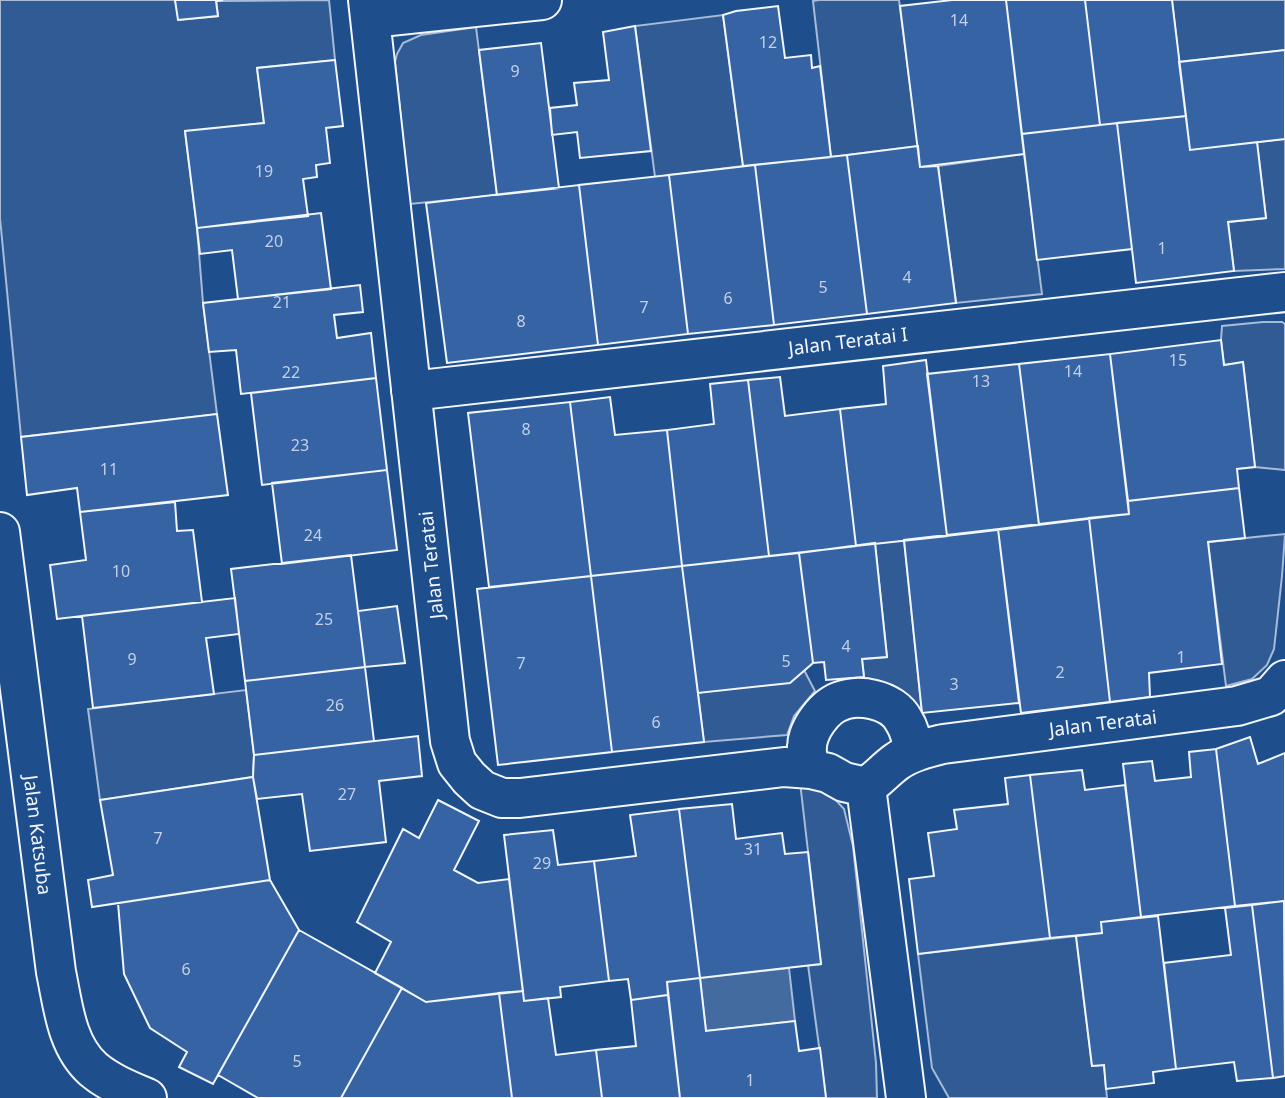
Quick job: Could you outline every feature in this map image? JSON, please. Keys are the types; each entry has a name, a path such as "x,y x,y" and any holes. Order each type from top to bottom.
{"street":[{"path":"369,9 542,0"},
{"name":"Jalan Teratai","path":"369,9 450,741 457,764 482,790 502,798 511,798 784,766 828,773 844,782 866,787 896,762 913,752 943,744 1237,706 1270,696 1285,680"},
{"name":"Jalan Teratai I","path":"411,391 1285,292"},
{"name":"Jalan Katsuba","path":"0,532 56,972 66,1020 77,1051 93,1069 114,1083 146,1098"},
{"path":"811,769 806,749 808,736 816,723 824,711 838,702 855,698 872,699 889,706 904,719 913,752"},
{"path":"866,787 906,1098"}],"shaded area":[{"path":"0,0 175,0 179,20 218,16 216,1 329,0 335,60 257,68 264,123 185,132 217,414 21,437 0,218"},
{"path":"899,0 918,146 831,157 813,1"},
{"path":"1172,0 1285,0 1285,50 1179,62"},
{"path":"723,15 743,166 655,177 635,26"},
{"path":"476,27 497,195 410,204 395,62 397,54 403,43 421,35"},
{"path":"1285,139 1285,269 1234,271 1228,222 1266,218 1257,142"},
{"path":"1024,154 1042,294 956,303 938,166"},
{"path":"1263,322 1285,324 1285,470 1255,467 1243,363 1224,365 1222,326"},
{"path":"1285,534 1274,649 1267,665 1252,679 1226,686 1208,542"},
{"path":"904,540 922,713 865,680 862,659 887,657 875,543"},
{"path":"804,670 815,691 794,716 787,735 704,742 698,693"},
{"path":"246,690 254,755 253,777 100,800 88,709"},
{"path":"800,782 814,785 834,798 844,809 853,846 876,1063 877,1098 826,1098 808,965 821,964"},
{"path":"1076,936 1092,1066 1104,1065 1107,1098 949,1098 932,1068 918,954"},
{"path":"789,968 795,1021 706,1031 700,978"}],"building":[{"path":"175,0 223,0 216,1 218,16 178,20"},
{"path":"952,0 1006,0 1024,154 920,167 900,6"},
{"path":"1006,0 1085,0 1100,125 1022,134"},
{"path":"1085,0 1172,0 1186,116 1100,125"},
{"path":"778,6 785,58 811,55 812,68 820,66 831,157 743,166 723,15"},
{"path":"635,26 651,151 580,158 577,132 552,135 550,108 577,105 574,83 609,80 603,32"},
{"path":"541,43 559,188 497,195 479,50"},
{"path":"1285,50 1285,139 1190,150 1179,62"},
{"path":"335,60 343,126 326,128 330,163 316,165 317,177 303,179 308,216 197,228 185,131 264,123 257,68"},
{"path":"1186,116 1190,150 1257,142 1266,218 1228,222 1234,271 1136,283 1117,123"},
{"path":"1117,123 1132,249 1037,260 1022,134"},
{"path":"918,146 920,167 938,166 956,303 867,314 847,155"},
{"path":"847,155 867,314 774,325 755,165"},
{"path":"755,165 774,325 688,334 669,175"},
{"path":"669,175 688,334 598,345 579,185"},
{"path":"579,185 598,345 447,363 426,203"},
{"path":"321,213 331,289 238,299 232,250 200,254 197,228"},
{"path":"360,285 363,312 334,315 337,338 371,333 376,378 241,394 236,350 209,352 203,303"},
{"path":"1221,340 1224,365 1243,362 1255,467 1237,469 1239,488 1128,501 1110,354"},
{"path":"1110,354 1129,514 1039,525 1019,364"},
{"path":"926,360 947,536 856,546 840,409 886,404 883,366"},
{"path":"1019,364 1039,525 947,536 927,374"},
{"path":"780,377 785,416 840,409 856,546 769,556 748,380"},
{"path":"376,378 387,470 262,485 251,393"},
{"path":"748,380 769,556 682,566 667,430 714,424 710,384"},
{"path":"610,397 615,435 667,430 682,566 591,576 570,402"},
{"path":"570,402 591,576 489,587 468,413"},
{"path":"217,414 228,495 80,512 77,488 27,495 21,437"},
{"path":"387,470 397,550 282,564 272,483"},
{"path":"1239,488 1245,538 1208,542 1222,664 1149,673 1150,697 1110,702 1089,518 1129,514 1128,501"},
{"path":"175,502 177,531 193,530 202,602 57,619 50,565 86,560 80,512"},
{"path":"1089,518 1110,702 1021,713 998,529"},
{"path":"998,529 1019,703 922,713 904,540"},
{"path":"875,543 887,657 862,659 864,677 826,680 824,662 813,663 799,553"},
{"path":"799,553 813,663 790,683 698,693 682,566"},
{"path":"351,555 365,667 245,681 231,569"},
{"path":"682,566 704,742 612,752 591,576"},
{"path":"591,576 612,752 498,765 477,589"},
{"path":"235,598 239,634 206,638 214,694 93,708 82,616"},
{"path":"397,606 405,663 365,667 358,611"},
{"path":"365,667 374,741 254,755 245,681"},
{"path":"418,736 422,776 379,781 386,842 310,851 302,794 257,799 253,777 254,755"},
{"path":"1250,737 1258,764 1285,753 1285,901 1235,906 1216,749"},
{"path":"1216,749 1235,906 1141,917 1123,764 1152,761 1155,781 1191,777 1189,752"},
{"path":"1082,770 1085,790 1125,785 1141,917 1101,922 1102,933 1050,938 1030,775"},
{"path":"1030,775 1050,938 918,954 909,879 934,876 928,833 957,829 954,810 1008,804 1005,778"},
{"path":"253,777 270,880 92,907 88,880 113,875 100,800"},
{"path":"438,800 479,821 454,870 478,883 509,879 523,991 426,1002 375,973 391,942 357,922 403,829 419,838"},
{"path":"732,804 736,839 782,833 785,854 808,852 821,964 700,978 679,809"},
{"path":"679,809 700,978 667,982 668,995 631,1000 628,979 609,981 594,861 636,856 630,815"},
{"path":"553,830 558,865 594,861 609,981 560,987 561,997 524,1001 504,835"},
{"path":"270,880 299,930 213,1084 179,1067 187,1052 150,1028 124,974 118,903"},
{"path":"1284,901 1285,1076 1273,1078 1252,905"},
{"path":"1252,905 1273,1078 1237,1081 1234,1062 1176,1069 1164,963 1231,955 1225,908"},
{"path":"1158,916 1176,1069 1153,1072 1154,1083 1106,1089 1104,1065 1092,1066 1076,936 1102,933 1101,922"},
{"path":"299,930 402,988 341,1098 258,1098 218,1075"},
{"path":"700,978 706,1031 795,1021 799,1051 820,1048 826,1098 680,1098 667,982"},
{"path":"402,988 426,1002 499,993 512,1098 341,1098"},
{"path":"523,991 524,1001 548,998 556,1055 596,1050 602,1098 512,1098 499,993"},
{"path":"668,995 680,1098 602,1098 596,1050 636,1046 631,1000"}]}
